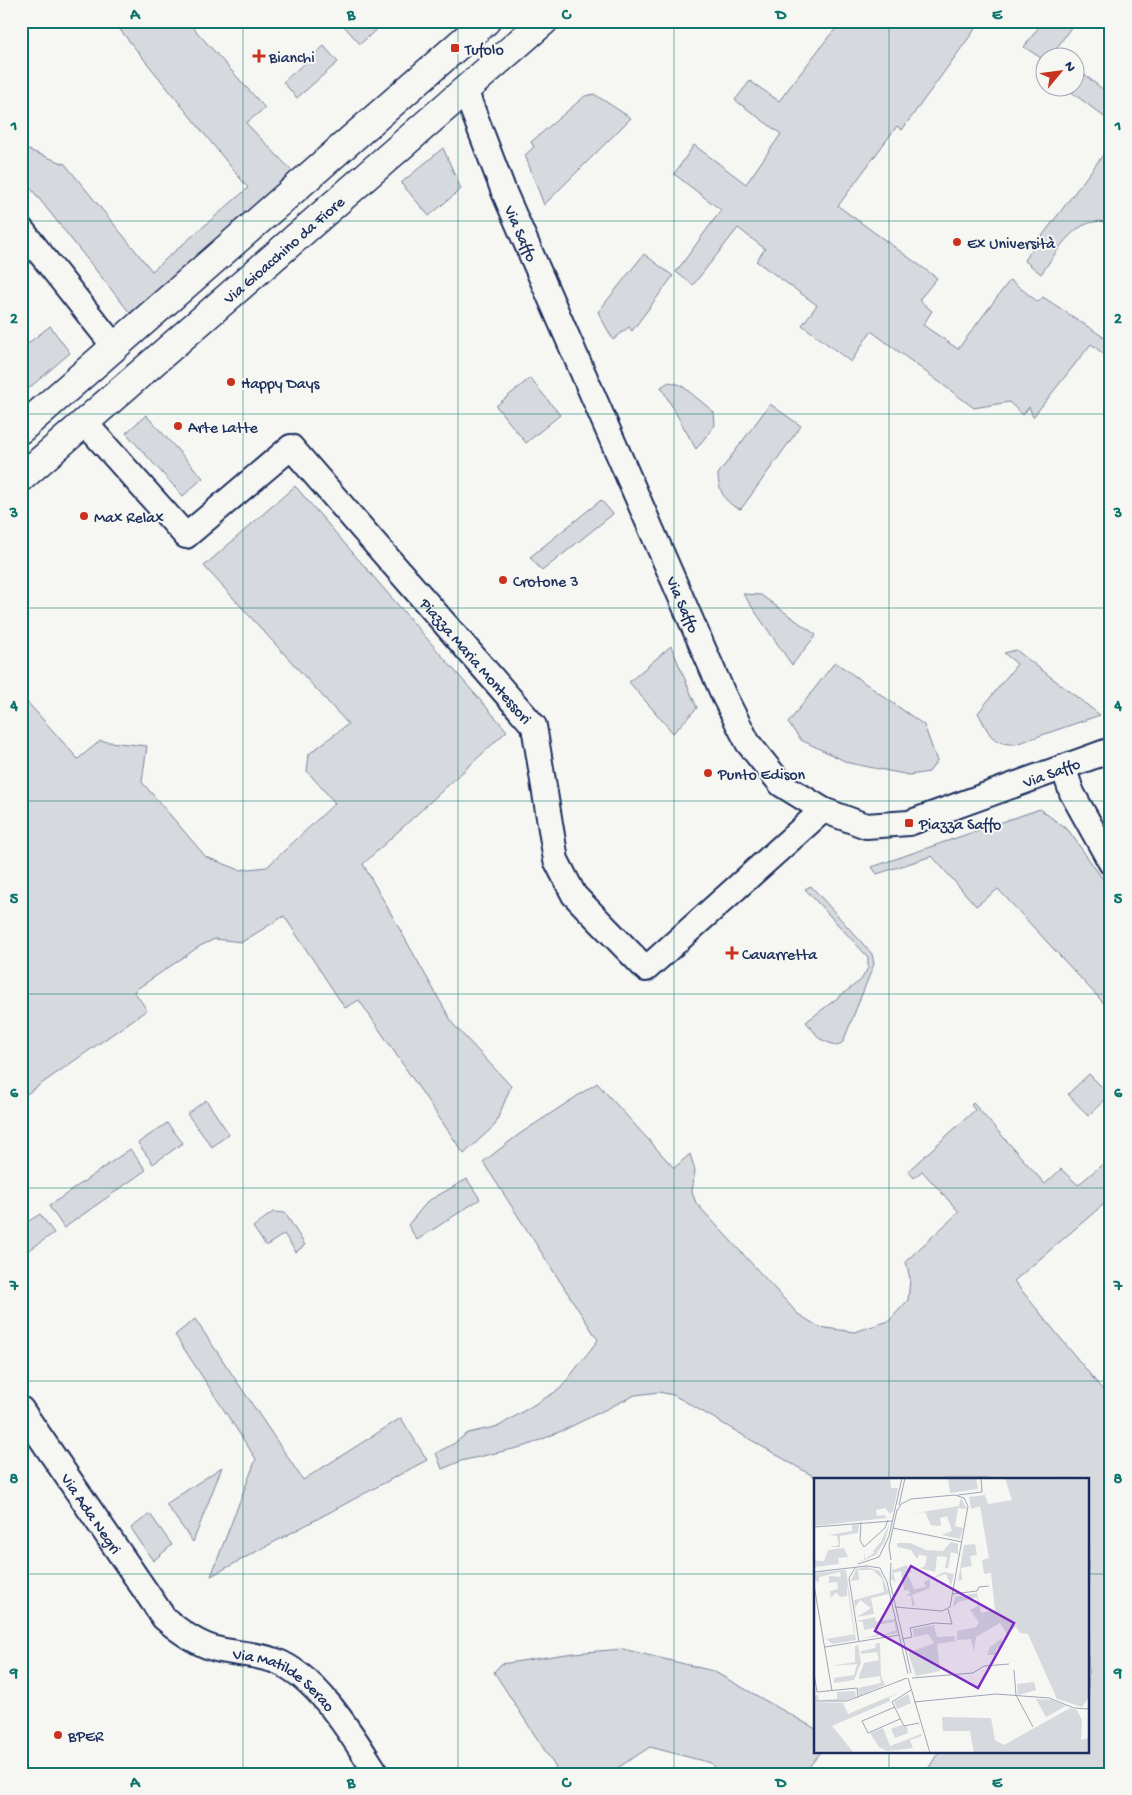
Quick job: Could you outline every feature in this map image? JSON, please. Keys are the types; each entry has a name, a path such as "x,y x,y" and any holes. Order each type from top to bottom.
{"street":[{"path":"21,429 486,21"},
{"name":"Via Gioacchino da Fiore","path":"21,478 544,21"},
{"name":"Via Saffo","path":"465,90 504,192 724,696 744,735 781,784 823,810 866,826 909,823 1111,750"},
{"path":"21,229 114,346"},
{"name":"Piazza Maria Montessori","path":"85,423 186,536 291,447 534,726 556,860 574,896 646,969 823,810"},
{"path":"1063,767 1072,793 1111,863"},
{"name":"Via Ada Negri","path":"21,1409 164,1618"},
{"name":"Via Matilde Serao","path":"164,1618 179,1631 215,1648 262,1657 290,1669 337,1712 377,1774"}],"shaded area":[{"path":"113,21 187,21 265,108 246,123 294,173 130,313 21,176 21,147 65,164 152,271 248,188"},
{"path":"349,21 386,21 360,44 344,26"},
{"path":"844,21 981,21 902,130 897,126 838,206 937,278 919,300 932,311 923,325 958,349 1010,280 1038,302 1043,297 1111,342 1111,360 1091,344 1033,417 1029,407 1023,415 1009,402 974,408 871,331 851,362 802,325 817,305 756,261 765,249 738,228 693,285 676,272 721,210 674,174 694,145 746,184 781,134 735,100 750,81 779,101 830,35"},
{"path":"1037,21 1075,21 1057,48 1034,48 1034,53 1024,47 1041,24"},
{"path":"324,46 338,62 297,98 283,82"},
{"path":"1084,74 1111,96 1111,122 1079,98 1084,98"},
{"path":"594,94 631,118 544,205 525,155 534,147 531,142 585,96"},
{"path":"443,148 461,189 429,216 401,183"},
{"path":"1103,155 1111,163 1111,223 1099,221 1078,229 1061,245 1041,274 1024,260"},
{"path":"644,254 673,276 632,331 629,327 613,340 598,312"},
{"path":"50,326 70,353 21,395 21,349"},
{"path":"530,378 560,415 526,443 496,406"},
{"path":"669,382 681,385 714,412 715,425 696,449 661,387"},
{"path":"770,404 801,426 741,509 731,504 724,496 719,485 718,474"},
{"path":"146,415 203,478 183,496 126,433"},
{"path":"295,486 507,731 363,864 453,1024 511,1086 495,1125 464,1154 359,1000 345,1008 284,916 242,942 215,939 200,946 134,991 147,1010 21,1098 21,695 78,759 100,741 147,746 142,782 206,857 240,870 267,867 335,803 307,771 309,754 348,724 204,566"},
{"path":"601,500 613,514 542,571 530,557"},
{"path":"743,594 761,595 816,635 792,665"},
{"path":"671,646 697,708 673,733 629,682"},
{"path":"1016,650 1100,715 1016,744 1007,744 995,740 978,713 1017,664 1004,653"},
{"path":"835,662 924,725 937,761 929,772 909,775 849,763 801,740 788,723"},
{"path":"1040,809 1069,831 1111,891 1111,1011 998,889 976,906 932,856 877,874 872,867"},
{"path":"811,886 872,954 874,964 843,1042 837,1046 820,1039 806,1022 861,980 868,968 868,957 805,889"},
{"path":"1089,1074 1110,1095 1088,1116 1068,1094"},
{"path":"597,1083 674,1168 690,1154 695,1170 692,1192 696,1203 798,1314 819,1327 854,1332 889,1321 908,1300 910,1279 906,1261 959,1212 922,1171 914,1178 908,1171 975,1110 971,1105 973,1103 1045,1184 1061,1169 1078,1185 1111,1157 1111,1198 1014,1281 1111,1400 1111,1774 929,1774 927,1771 938,1752 1090,1752 1090,1478 816,1478 686,1402 673,1395 659,1392 635,1395 564,1430 526,1446 461,1461 442,1469 436,1453 468,1433 499,1426 560,1389 598,1340 483,1162 518,1135"},
{"path":"206,1100 229,1134 212,1147 187,1114"},
{"path":"167,1123 183,1143 153,1164 138,1143"},
{"path":"130,1149 146,1170 64,1228 49,1206"},
{"path":"467,1179 480,1199 417,1240 408,1225 428,1201"},
{"path":"273,1212 285,1213 305,1245 296,1252 284,1234 266,1246 253,1227"},
{"path":"40,1214 54,1233 25,1253 21,1247 21,1226"},
{"path":"195,1319 303,1480 401,1418 427,1460 211,1576 256,1459 175,1335"},
{"path":"222,1467 193,1542 166,1504"},
{"path":"150,1514 172,1545 153,1561 131,1528"},
{"path":"623,1649 713,1671 814,1728 814,1752 821,1752 803,1774 718,1774 711,1763 650,1747 608,1774 560,1774 494,1672 501,1664 573,1653"}],"place":[{"name":"Tufolo","path":"455,48"},
{"name":"Bianchi","path":"259,56"},
{"name":"Ex Università","path":"957,242"},
{"name":"Happy Days","path":"231,382"},
{"name":"Arte Latte","path":"178,426"},
{"name":"Max Relax","path":"84,516"},
{"name":"Crotone 3","path":"503,580"},
{"name":"Punto Edison","path":"708,773"},
{"name":"Piazza Saffo","path":"909,823"},
{"name":"Cavarretta","path":"732,953"},
{"name":"BPER","path":"58,1735"}]}
